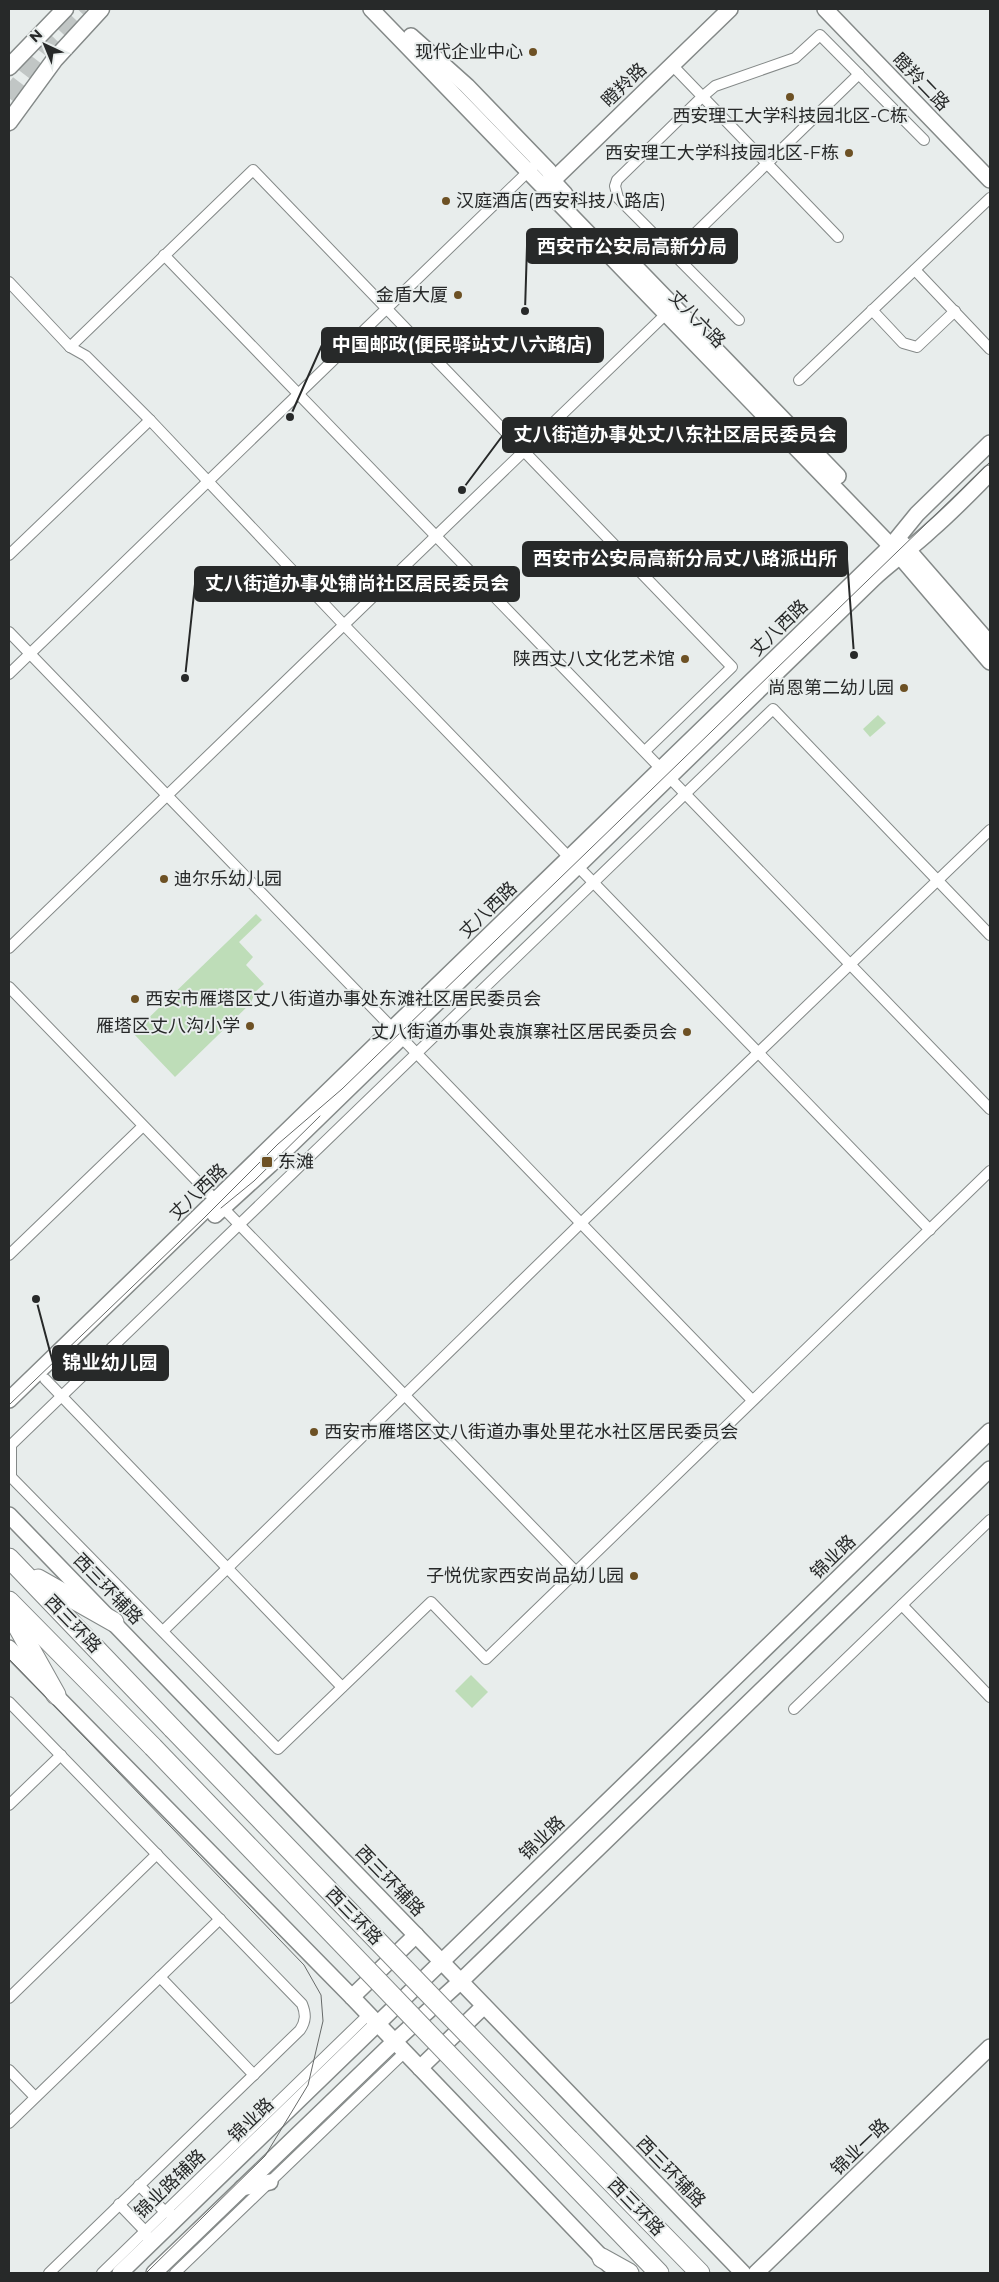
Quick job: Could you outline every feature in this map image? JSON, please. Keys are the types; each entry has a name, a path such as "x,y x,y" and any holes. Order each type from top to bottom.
{"highway":[{"path":"14,1563 114,1622"},
{"name":"西三环路","path":"14,1563 700,2273"},
{"name":"西三环路","path":"9,1601 153,1747 659,2273"},
{"path":"9,1610 56,1695"},
{"path":"602,2258 629,2273"}],"main road":[{"path":"9,67 65,9"},
{"path":"9,122 55,59 101,9"},
{"name":"丈八六路","path":"370,9 542,176 990,644"},
{"name":"丈八六路","path":"384,9 417,43 467,86 542,176 666,314 899,548 990,662"},
{"name":"瞪羚路","path":"542,176 717,9"},
{"name":"瞪羚路","path":"542,176 672,65 730,9"},
{"name":"瞪羚二路","path":"825,9 990,180"},
{"name":"丈八西路","path":"899,548 916,514 990,443"},
{"name":"丈八西路","path":"9,1400 219,1204 270,1165 397,1032 899,548 990,473"},
{"name":"丈八西路","path":"9,1413 219,1204"},
{"name":"锦业路","path":"120,2273 147,2238 181,2215 373,2019 399,2003 990,1431"},
{"path":"154,2273 242,2188 400,2046 460,1982 990,1469"},
{"name":"西三环辅路","path":"9,1515 744,2273"},
{"path":"9,1648 400,2046 616,2273"},
{"path":"352,1997 416,1935"},
{"path":"420,2068 484,2006"},
{"name":"锦业一路","path":"756,2273 990,2047"},
{"name":"锦业一路","path":"768,2273 990,2059"},
{"path":"242,2188 270,2182"}],"street":[{"path":"739,320 618,198 615,186 617,180 702,97 715,86 796,58 820,35 924,140"},
{"path":"672,65 838,237"},
{"path":"674,254 859,74"},
{"path":"70,347 252,170 732,667 645,751"},
{"path":"9,674 387,309 542,176"},
{"path":"799,380 990,198"},
{"path":"164,255 990,1109"},
{"path":"915,270 990,348"},
{"path":"9,282 70,347 86,356 150,420 344,625 930,1230"},
{"path":"872,310 903,343 917,347 954,311"},
{"path":"9,948 666,314"},
{"path":"9,555 150,420"},
{"path":"9,632 752,1400"},
{"path":"990,935 773,709 11,1445 11,1477 278,1749 431,1602 486,1660 990,1171"},
{"path":"163,1631 581,1223 990,830"},
{"path":"9,988 576,1572"},
{"path":"9,1255 142,1127"},
{"path":"45,1378 342,1687"},
{"path":"794,1709 990,1520"},
{"path":"902,1605 990,1697"},
{"path":"9,1702 302,2004 305,2011 305,2022 300,2030 49,2273"},
{"path":"9,1805 60,1755"},
{"path":"9,1998 156,1854"},
{"path":"9,2123 220,1919"},
{"path":"160,1977 254,2075"},
{"name":"锦业路辅路","path":"102,2273 147,2238 165,2212 373,2019"},
{"path":"175,2273 270,2182 400,2046"},
{"path":"9,2070 35,2098"},
{"path":"139,2185 165,2212 181,2215"},
{"path":"120,2204 147,2238"}],"green space":[{"path":"878,715 886,723 870,737 863,729"},
{"path":"256,914 262,920 239,942 253,957 246,965 264,984 255,992 251,1003 175,1077 133,1033"},
{"path":"471,1675 488,1692 472,1708 455,1691"}],"tunnel":[{"path":"9,98 49,46 84,9"}],"tram line":[{"path":"9,1405 204,1218 278,1144 342,1089 990,462"},
{"path":"221,1208 254,1181 320,1116"},
{"path":"9,1659 304,1965 321,1995 323,2021 308,2085 265,2156 146,2273"}],"place":[{"name":"现代企业中心","path":"533,52"},
{"name":"西安理工大学科技园北区-C栋","path":"790,97"},
{"name":"西安理工大学科技园北区-F栋","path":"849,153"},
{"name":"汉庭酒店(西安科技八路店)","path":"446,201"},
{"name":"金盾大厦","path":"458,295"},
{"name":"西安市公安局高新分局","path":"525,311"},
{"name":"中国邮政(便民驿站丈八六路店)","path":"290,417"},
{"name":"丈八街道办事处丈八东社区居民委员会","path":"462,490"},
{"name":"西安市公安局高新分局丈八路派出所","path":"854,655"},
{"name":"陕西丈八文化艺术馆","path":"685,659"},
{"name":"丈八街道办事处铺尚社区居民委员会","path":"185,678"},
{"name":"尚恩第二幼儿园","path":"904,688"},
{"name":"迪尔乐幼儿园","path":"164,879"},
{"name":"西安市雁塔区丈八街道办事处东滩社区居民委员会","path":"135,999"},
{"name":"雁塔区丈八沟小学","path":"250,1026"},
{"name":"丈八街道办事处袁旗寨社区居民委员会","path":"687,1032"},
{"name":"东滩","path":"267,1162"},
{"name":"锦业幼儿园","path":"36,1299"},
{"name":"西安市雁塔区丈八街道办事处里花水社区居民委员会","path":"314,1432"},
{"name":"子悦优家西安尚品幼儿园","path":"634,1576"}]}
